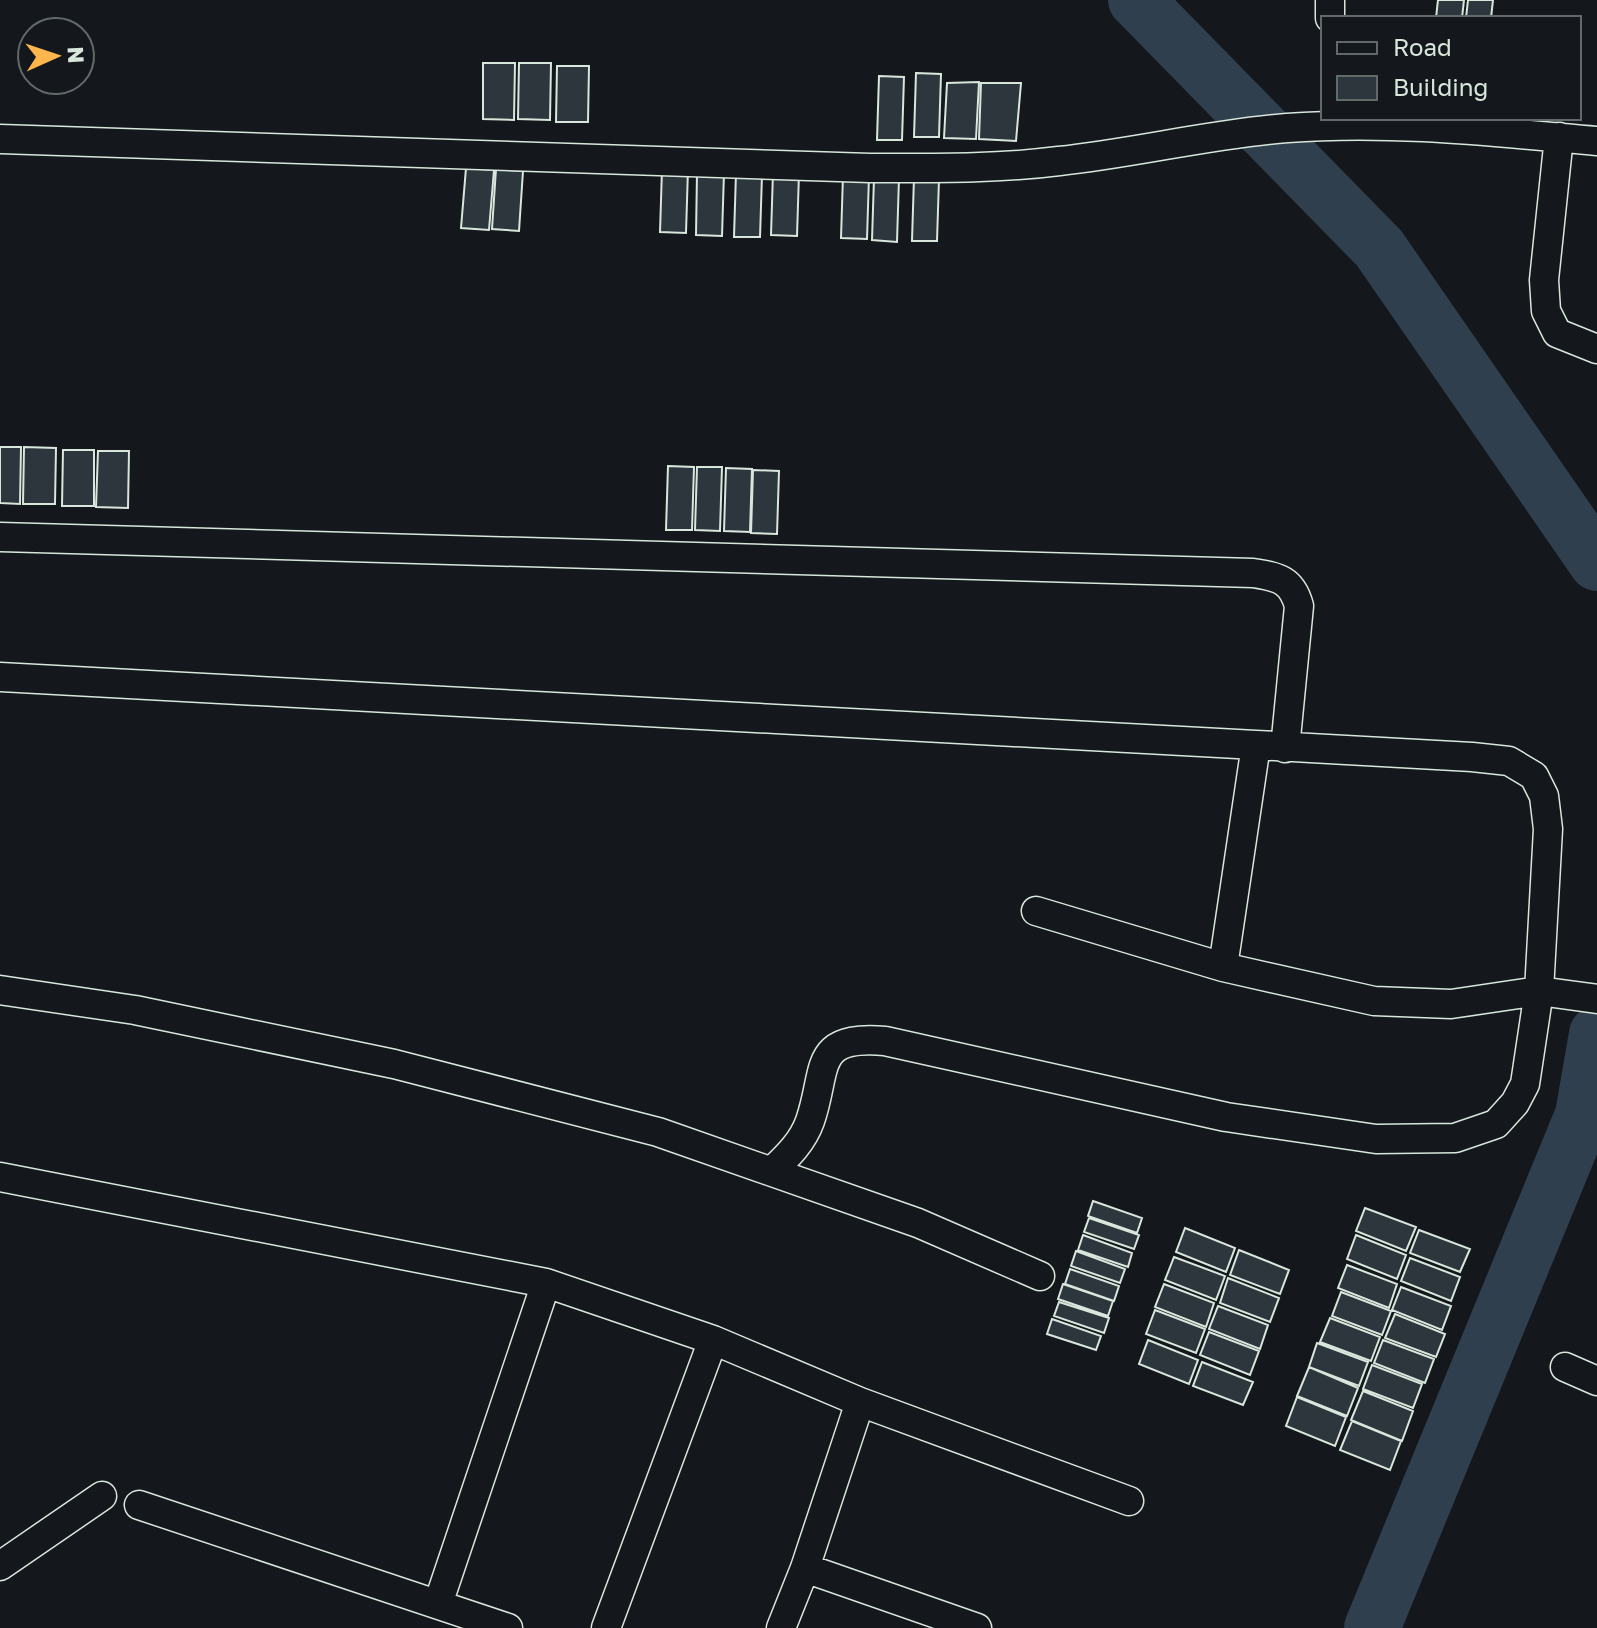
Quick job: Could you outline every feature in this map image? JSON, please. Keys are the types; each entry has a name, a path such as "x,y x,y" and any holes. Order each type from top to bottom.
{"street":[{"path":"0,139 942,168 1060,161 1202,137 1326,122 1597,141"},
{"path":"1559,137 1544,280 1546,311 1557,333 1597,349"},
{"path":"0,537 1253,573 1279,577 1294,588 1299,606 1285,748"},
{"path":"0,677 1485,758 1509,761 1534,776 1544,796 1548,829 1539,991 1525,1084 1515,1103 1496,1124 1455,1138 1376,1139 1226,1117 885,1041 855,1040 834,1048 826,1056 810,1123 796,1146 773,1170"},
{"path":"1223,967 1256,745"},
{"path":"1036,911 1223,967 1374,1001 1451,1004 1539,991 1590,997"},
{"path":"0,990 135,1010 394,1064 658,1132 918,1223 1040,1276"},
{"path":"0,1177 546,1283 713,1340 860,1402 1129,1501"},
{"path":"438,1604 546,1283"},
{"path":"606,1628 713,1340"},
{"path":"1565,1367 1597,1381"},
{"path":"781,1628 805,1568 860,1402"},
{"path":"0,1566 102,1496"},
{"path":"139,1505 508,1628"},
{"path":"805,1568 977,1628"}],"building":[{"path":"1438,0 1464,0 1462,16 1436,16"},
{"path":"1468,0 1493,0 1491,16 1466,16"},
{"path":"483,63 515,63 514,120 483,119"},
{"path":"519,63 551,63 550,120 518,119"},
{"path":"557,66 589,66 588,122 556,122"},
{"path":"916,73 941,74 939,137 914,137"},
{"path":"879,76 904,77 902,140 877,140"},
{"path":"979,82 976,139 944,138 947,83"},
{"path":"981,83 1021,83 1016,141 979,139"},
{"path":"466,168 494,170 489,230 461,228"},
{"path":"496,169 523,171 519,231 492,229"},
{"path":"662,169 688,169 686,233 660,232"},
{"path":"773,172 799,173 797,236 771,235"},
{"path":"697,173 724,173 722,236 696,235"},
{"path":"736,173 762,175 760,237 734,237"},
{"path":"843,175 869,176 867,239 841,238"},
{"path":"914,177 939,179 937,241 912,241"},
{"path":"874,178 899,178 897,242 872,240"},
{"path":"0,447 21,447 20,504 0,503"},
{"path":"24,447 56,448 55,504 23,504"},
{"path":"63,450 94,450 94,506 62,506"},
{"path":"98,451 129,451 128,508 96,507"},
{"path":"668,466 694,467 692,530 666,530"},
{"path":"697,467 722,467 720,531 695,530"},
{"path":"726,468 752,469 750,532 724,531"},
{"path":"753,470 779,471 777,534 751,533"},
{"path":"1093,1201 1142,1218 1137,1233 1088,1216"},
{"path":"1365,1208 1416,1227 1406,1251 1356,1231"},
{"path":"1089,1218 1139,1235 1134,1249 1084,1232"},
{"path":"1185,1228 1235,1248 1226,1272 1176,1252"},
{"path":"1419,1230 1470,1249 1460,1272 1410,1253"},
{"path":"1083,1235 1132,1253 1128,1267 1078,1250"},
{"path":"1356,1235 1406,1255 1397,1279 1347,1259"},
{"path":"1239,1250 1289,1270 1280,1294 1230,1275"},
{"path":"1076,1251 1125,1269 1120,1283 1071,1266"},
{"path":"1174,1257 1225,1276 1216,1300 1165,1280"},
{"path":"1410,1258 1460,1277 1451,1301 1401,1281"},
{"path":"1347,1265 1397,1284 1389,1308 1338,1288"},
{"path":"1070,1269 1119,1286 1114,1301 1065,1284"},
{"path":"1228,1278 1279,1298 1270,1322 1220,1303"},
{"path":"1063,1284 1113,1301 1108,1316 1058,1299"},
{"path":"1164,1284 1214,1303 1206,1327 1155,1307"},
{"path":"1401,1287 1451,1306 1442,1330 1392,1310"},
{"path":"1341,1292 1391,1311 1382,1335 1332,1316"},
{"path":"1059,1302 1109,1318 1104,1333 1054,1316"},
{"path":"1218,1306 1268,1325 1260,1349 1209,1329"},
{"path":"1155,1310 1205,1329 1196,1353 1146,1334"},
{"path":"1395,1314 1445,1334 1436,1357 1385,1338"},
{"path":"1330,1318 1380,1337 1371,1361 1320,1342"},
{"path":"1052,1319 1101,1336 1096,1350 1047,1334"},
{"path":"1209,1332 1259,1351 1250,1375 1200,1355"},
{"path":"1148,1340 1198,1360 1189,1384 1139,1364"},
{"path":"1383,1340 1434,1359 1425,1383 1374,1363"},
{"path":"1317,1343 1368,1362 1359,1386 1309,1367"},
{"path":"1202,1362 1253,1382 1243,1405 1193,1386"},
{"path":"1372,1365 1422,1384 1413,1408 1363,1389"},
{"path":"1309,1367 1358,1388 1347,1416 1297,1396"},
{"path":"1363,1391 1413,1411 1402,1441 1351,1420"},
{"path":"1297,1397 1346,1417 1335,1446 1286,1426"},
{"path":"1352,1421 1401,1441 1390,1470 1340,1450"}],"waterway":[{"path":"1136,0 1379,248 1597,563"},
{"path":"1372,1628 1583,1115 1597,1034"}]}
